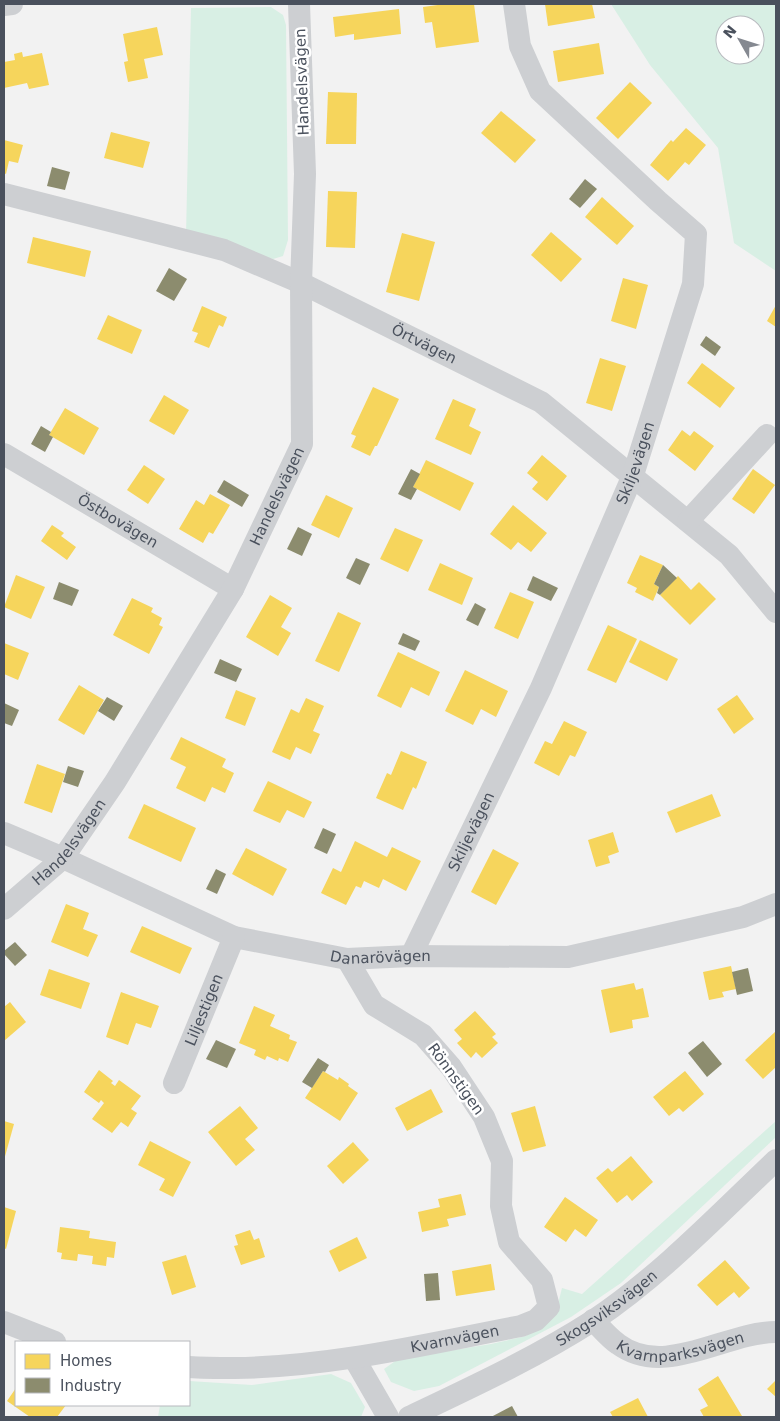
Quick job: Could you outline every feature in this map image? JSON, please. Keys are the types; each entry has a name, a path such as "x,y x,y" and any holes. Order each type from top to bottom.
{"street":[{"path":"4,5 12,4"},
{"name":"Handelsvägen","path":"4,909 63,858 115,782 233,589 302,444 301,283 305,174 299,4"},
{"name":"Skiljevägen","path":"411,956 541,688 632,475 692,284 696,234 540,91 520,46 514,4"},
{"name":"Örtvägen","path":"4,194 224,250 301,283 541,402 730,555 776,612"},
{"path":"688,521 767,436"},
{"name":"Östbovägen","path":"4,454 233,589"},
{"name":"Danarövägen","path":"4,833 63,858 234,937 347,959 411,956 568,957 743,917 776,904"},
{"name":"Liljestigen","path":"174,1083 234,937"},
{"name":"Rönnstigen","path":"347,959 374,1005 423,1035 451,1067 484,1117 502,1161 501,1206 509,1242 542,1280 549,1307"},
{"name":"Skogsviksvägen","path":"409,1417 524,1362 594,1320 654,1275 776,1160"},
{"name":"Kvarnvägen","path":"190,1367 268,1367 324,1363 354,1358 521,1326 536,1320 549,1307"},
{"name":"Kvarnparksvägen","path":"594,1320 618,1345 641,1356 660,1358 689,1354 739,1337 776,1332"},
{"path":"4,1322 52,1341"},
{"path":"354,1358 388,1417"}],"green space":[{"path":"611,4 776,4 776,271 734,243 718,148 650,65"},
{"path":"271,7 283,15 286,25 288,240 283,256 273,259 186,235 191,8"},
{"path":"776,1121 776,1137 621,1283 571,1317 439,1386 414,1391 391,1382 384,1369 398,1359 491,1344 526,1336 557,1308 562,1288 582,1294"},
{"path":"331,1374 351,1383 365,1407 361,1417 158,1417 160,1406 190,1406 190,1381 252,1385"}],"building: Homes":[{"path":"445,4 474,4 479,42 436,48 432,22 425,23 423,7"},
{"path":"545,4 592,4 595,18 548,26"},
{"path":"399,9 401,34 354,40 354,34 335,37 333,17"},
{"path":"157,27 163,55 144,59 148,78 128,82 124,62 128,61 123,34"},
{"path":"599,43 604,74 558,82 553,51"},
{"path":"22,52 23,57 42,53 49,85 29,89 27,83 4,88 4,62 15,60 14,54"},
{"path":"630,82 652,103 618,139 596,118"},
{"path":"328,92 357,93 356,144 326,144"},
{"path":"501,111 536,140 515,163 481,133"},
{"path":"686,128 706,145 689,165 685,162 668,181 650,165 671,140 673,142"},
{"path":"111,132 150,142 143,168 104,158"},
{"path":"4,140 23,145 18,163 9,161 6,174 4,173"},
{"path":"328,191 357,192 355,248 326,247"},
{"path":"602,197 634,226 617,245 585,217"},
{"path":"551,232 582,259 561,282 531,255"},
{"path":"402,233 435,242 419,301 386,292"},
{"path":"33,237 91,251 85,277 27,263"},
{"path":"623,278 648,285 636,329 611,321"},
{"path":"776,305 776,327 767,321"},
{"path":"202,306 227,317 223,327 219,325 209,348 194,342 198,333 192,331"},
{"path":"108,315 142,330 132,354 97,339"},
{"path":"600,358 626,366 612,411 586,403"},
{"path":"702,363 735,388 720,408 687,383"},
{"path":"373,387 399,399 377,446 375,446 370,456 351,447 356,436 351,434"},
{"path":"164,395 189,410 174,435 149,421"},
{"path":"453,399 476,409 469,426 481,432 471,455 435,439"},
{"path":"65,408 99,428 84,455 49,435"},
{"path":"682,430 690,436 694,431 714,446 695,471 668,450"},
{"path":"542,455 567,476 547,501 532,489 538,482 527,473"},
{"path":"426,460 474,483 460,511 413,487"},
{"path":"144,465 165,479 148,504 127,490"},
{"path":"753,469 775,485 754,514 732,499"},
{"path":"210,494 230,505 213,534 209,532 203,543 179,529 196,500 204,505"},
{"path":"326,495 353,508 339,538 311,525"},
{"path":"513,505 547,533 531,552 518,542 511,550 490,534"},
{"path":"52,525 64,533 61,536 76,547 67,560 41,541"},
{"path":"395,528 423,540 408,572 380,559"},
{"path":"640,555 663,565 654,584 659,587 653,601 635,592 637,588 627,583"},
{"path":"440,563 473,578 462,605 428,590"},
{"path":"16,575 45,587 31,619 4,607"},
{"path":"678,576 691,590 699,582 716,599 690,625 660,595"},
{"path":"510,592 534,602 518,639 494,628"},
{"path":"270,595 292,608 281,627 291,633 278,656 246,637"},
{"path":"132,598 153,608 151,612 162,618 159,625 163,627 149,654 113,635"},
{"path":"338,612 361,623 339,672 315,661"},
{"path":"608,625 637,639 616,683 587,670"},
{"path":"640,640 678,659 667,681 629,662"},
{"path":"4,643 29,653 18,680 4,674"},
{"path":"398,652 440,672 429,696 411,687 401,708 377,696"},
{"path":"465,670 508,691 496,717 481,709 473,725 445,711"},
{"path":"79,685 104,700 84,735 58,720"},
{"path":"236,690 256,698 245,726 225,718"},
{"path":"737,695 754,719 734,734 717,709"},
{"path":"306,698 324,706 313,731 320,734 311,754 296,747 290,760 272,752 291,709 299,713"},
{"path":"564,721 587,732 575,757 570,755 559,776 534,763 545,741 552,744"},
{"path":"181,737 226,759 222,767 234,773 225,793 212,787 205,802 176,788 186,767 170,759"},
{"path":"401,751 427,762 416,789 413,787 403,810 376,798 387,773 391,775"},
{"path":"37,764 65,774 52,813 24,803"},
{"path":"268,781 312,802 304,818 287,810 280,823 253,811"},
{"path":"712,794 721,816 676,833 667,812"},
{"path":"144,804 196,828 181,862 128,838"},
{"path":"613,832 619,852 608,856 610,863 596,867 588,840"},
{"path":"355,841 387,857 392,847 421,861 406,891 383,879 379,888 364,881 361,888 356,886 346,905 321,893 333,868 341,872"},
{"path":"246,848 287,869 273,896 232,874"},
{"path":"493,849 519,863 496,905 471,892"},
{"path":"66,904 89,913 83,929 98,935 88,957 51,942"},
{"path":"142,926 192,948 180,974 130,952"},
{"path":"731,966 736,989 722,992 724,997 709,1000 703,972"},
{"path":"49,969 90,983 81,1009 40,995"},
{"path":"634,983 636,990 643,988 649,1017 632,1020 633,1028 610,1033 601,990"},
{"path":"121,992 159,1006 151,1028 136,1023 128,1045 106,1037"},
{"path":"10,1002 26,1022 4,1041 4,1007"},
{"path":"254,1006 275,1015 270,1026 290,1035 289,1039 297,1042 288,1062 279,1058 278,1061 267,1056 265,1060 254,1055 256,1050 239,1043"},
{"path":"475,1011 496,1034 492,1037 498,1043 482,1058 476,1052 471,1058 457,1043 462,1039 454,1030"},
{"path":"776,1031 776,1067 763,1079 745,1060"},
{"path":"99,1070 113,1081 111,1083 115,1086 119,1080 141,1096 131,1109 137,1113 128,1127 121,1122 112,1133 92,1119 104,1103 101,1100 99,1103 84,1092"},
{"path":"323,1071 338,1080 339,1077 358,1093 340,1121 305,1098"},
{"path":"685,1071 704,1094 683,1112 679,1108 669,1116 653,1097"},
{"path":"431,1089 443,1112 407,1131 395,1108"},
{"path":"240,1106 258,1128 245,1139 255,1150 236,1166 208,1132"},
{"path":"535,1106 546,1146 523,1152 511,1113"},
{"path":"4,1121 14,1124 4,1160"},
{"path":"150,1141 191,1162 173,1197 159,1190 165,1179 138,1165"},
{"path":"353,1142 369,1160 343,1184 327,1166"},
{"path":"631,1156 653,1182 632,1201 627,1195 617,1203 596,1178 608,1168 612,1172"},
{"path":"461,1194 466,1215 447,1219 449,1226 422,1232 418,1212 440,1207 438,1199"},
{"path":"565,1197 598,1220 586,1237 575,1229 566,1242 544,1227"},
{"path":"4,1207 16,1211 6,1249 4,1248"},
{"path":"60,1227 90,1231 89,1238 116,1242 114,1258 107,1257 106,1266 92,1264 93,1256 78,1254 77,1261 61,1259 62,1253 57,1252"},
{"path":"250,1230 254,1240 259,1238 265,1257 241,1265 234,1246 238,1245 235,1235"},
{"path":"357,1237 367,1258 339,1272 329,1251"},
{"path":"186,1255 196,1287 172,1295 162,1262"},
{"path":"725,1260 750,1288 739,1298 734,1292 717,1306 697,1285"},
{"path":"491,1264 495,1290 456,1296 452,1271"},
{"path":"718,1376 741,1417 704,1417 700,1410 708,1406 698,1389"},
{"path":"776,1380 776,1397 767,1389"},
{"path":"15,1389 15,1406 65,1406 57,1417 30,1417 7,1401"},
{"path":"638,1398 648,1417 613,1417 610,1412"}],"building: Industry":[{"path":"52,167 70,172 65,190 47,186"},
{"path":"585,179 597,189 580,208 569,199"},
{"path":"169,268 187,279 174,301 156,291"},
{"path":"706,336 721,347 715,356 700,345"},
{"path":"41,426 51,432 49,435 53,437 45,452 31,444"},
{"path":"411,469 420,474 413,487 417,489 411,500 398,494"},
{"path":"224,480 249,495 242,507 217,492"},
{"path":"298,527 312,534 302,556 287,549"},
{"path":"356,558 370,564 360,585 346,578"},
{"path":"663,565 677,578 660,595 657,593 659,587 654,584"},
{"path":"533,576 558,588 551,601 527,590"},
{"path":"59,582 79,590 72,606 53,599"},
{"path":"475,603 486,609 478,626 466,620"},
{"path":"403,633 420,641 415,651 398,644"},
{"path":"220,659 242,669 236,682 214,673"},
{"path":"107,697 123,706 114,721 98,711"},
{"path":"4,703 19,710 12,726 4,723"},
{"path":"68,766 84,771 78,787 63,782"},
{"path":"323,828 336,834 327,854 314,848"},
{"path":"216,869 226,874 217,894 206,889"},
{"path":"15,942 27,955 15,966 4,954 4,951"},
{"path":"748,968 753,991 737,995 732,972"},
{"path":"216,1040 236,1049 227,1068 206,1059"},
{"path":"703,1041 722,1064 707,1077 688,1053"},
{"path":"318,1058 329,1065 312,1088 302,1082"},
{"path":"438,1273 440,1300 426,1301 424,1274"},
{"path":"512,1406 518,1417 491,1417"}]}
